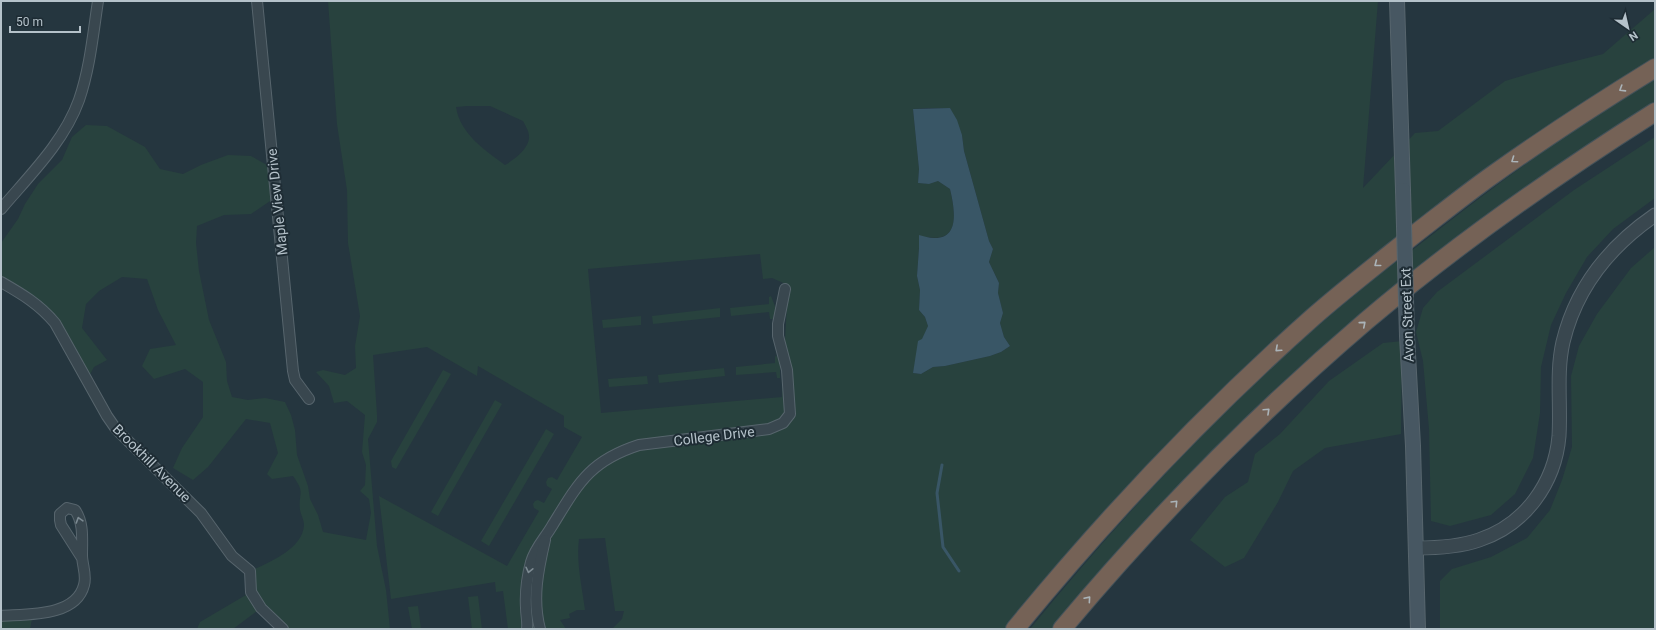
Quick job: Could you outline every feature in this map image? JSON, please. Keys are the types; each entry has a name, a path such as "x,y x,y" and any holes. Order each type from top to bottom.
{"highway":[{"path":"1015,629 1067,566 1156,468 1199,424 1313,317 1367,272 1492,175 1561,127 1655,68"},
{"path":"1062,629 1142,538 1226,450 1301,378 1367,321 1474,235 1603,145 1655,112"}],"main road":[{"name":"Avon Street Ext","path":"1397,1 1407,336 1413,446 1418,629"}],"street":[{"path":"1,209 62,134 79,101 87,73 98,1"},
{"name":"Maple View Drive","path":"257,1 293,370 295,380 309,399"},
{"path":"1416,548 1455,545 1479,540 1505,528 1519,518 1532,505 1547,480 1557,454 1559,435 1560,360 1569,323 1576,306 1582,292 1603,261 1626,237 1655,215"},
{"name":"Brookhill Avenue","path":"1,282 32,300 45,311 55,323 107,416 116,429 201,513 232,556 250,571 252,592 261,608 283,629"},
{"name":"College Drive","path":"527,629 527,580 531,561 537,547 546,536 578,485 585,476 599,464 622,451 646,444 769,429 784,423 790,414 791,408 787,370 778,336 778,324 785,289"},
{"name":"College Drive","path":"540,629 536,592 537,579 546,536"},
{"path":"1,616 56,610 73,602 82,592 84,584 85,577 82,558"}],"green space":[{"path":"328,1 1378,1 1363,188 1415,133 1438,131 1505,81 1603,54 1655,9 1655,68 1561,127 1313,317 1015,629 612,629 622,619 624,611 615,611 605,538 579,539 579,566 585,610 577,610 569,614 570,618 560,620 566,629 508,629 503,591 496,592 495,582 391,599 379,496 507,566 539,511 534,508 533,504 538,500 544,503 552,489 547,486 546,482 548,478 552,477 557,480 582,437 564,427 564,416 478,366 477,376 427,347 373,355 377,422 368,439 377,546 386,590 390,629 283,629 261,608 233,629 197,629 200,622 251,592 250,571 283,554 298,541 302,534 304,523 300,510 301,493 297,482 293,476 272,479 267,474 278,453 270,423 246,419 208,467 193,480 173,468 182,448 203,417 203,382 185,369 154,379 142,366 150,349 176,345 158,310 147,279 122,277 99,291 86,304 82,328 107,360 94,367 87,380 55,323 1,282 1,243 18,219 25,204 38,184 62,160 72,137 86,125 107,126 145,147 160,169 183,174 201,165 228,155 251,156 274,169 276,197 251,214 224,215 197,226 196,243 199,271 209,320 226,362 227,381 232,397 248,400 265,398 285,402 291,415 295,430 297,455 308,486 310,499 318,515 323,532 366,540 371,513 369,499 360,491 365,485 366,465 362,452 365,415 347,401 334,403 329,386 316,372 323,370 345,375 356,368 355,346 360,316 348,243 347,190 337,124","holes":["490,106 523,121 528,130 529,140 527,145 517,157 505,165 482,148 468,134 458,117 456,107","950,108 962,135 964,151 989,241 993,249 989,262 999,283 998,293 1003,313 1000,323 1004,337 1010,346 1001,352 990,356 945,366 933,367 921,374 913,373 917,354 928,326 925,317 919,310 920,290 917,276 919,248 927,237 938,238 946,235 951,230 954,215 950,189 938,181 929,184 918,183 919,169 913,109","760,254 763,279 772,278 788,285 782,397 601,413 588,269"]},
{"path":"1655,79 1655,108 1399,288 1060,629 1030,629 1145,495 1227,410 1313,330 1375,278 1510,175 1567,135"},
{"path":"1655,137 1655,198 1613,229 1587,257 1566,293 1551,325 1541,367 1540,413 1533,458 1515,494 1491,515 1450,526 1431,521 1429,429 1423,361 1416,332 1423,308 1437,292 1574,190"},
{"path":"1655,247 1655,629 1440,629 1440,581 1452,569 1491,557 1527,538 1550,510 1562,480 1572,447 1571,376 1579,346 1597,314 1631,268"},
{"path":"771,296 776,309 773,319 770,319 769,312 731,316 730,308 769,304 769,297"},
{"path":"720,308 720,317 653,324 652,316"},
{"path":"641,316 641,325 603,328 602,320"},
{"path":"1402,341 1401,434 1325,448 1293,471 1278,502 1244,558 1225,567 1190,540 1225,497 1248,482 1255,454 1280,434 1329,381 1383,343"},
{"path":"776,355 780,362 780,378 777,378 776,372 736,375 736,367 775,363"},
{"path":"724,368 725,376 659,383 658,375"},
{"path":"443,370 451,374 396,469 392,467 391,461"},
{"path":"647,376 648,384 609,387 608,379"},
{"path":"495,400 502,404 438,516 431,512"},
{"path":"546,429 554,434 489,546 481,541"},
{"path":"478,596 482,629 472,629 468,597"},
{"path":"418,606 421,629 412,629 408,607"},
{"path":"33,614 30,629 1,629 1,617"}],"water":[{"path":"950,108 957,120 962,135 964,151 989,241 993,249 989,262 999,283 998,293 1003,313 1000,323 1004,337 1010,346 1001,352 990,356 945,366 933,367 921,374 913,373 918,341 922,339 928,326 925,317 919,310 920,290 917,276 919,235 934,238 943,237 952,227 954,212 950,189 938,181 929,184 918,183 919,169 913,109"}],"waterway":[{"path":"942,465 937,493 943,547 959,571"}]}
